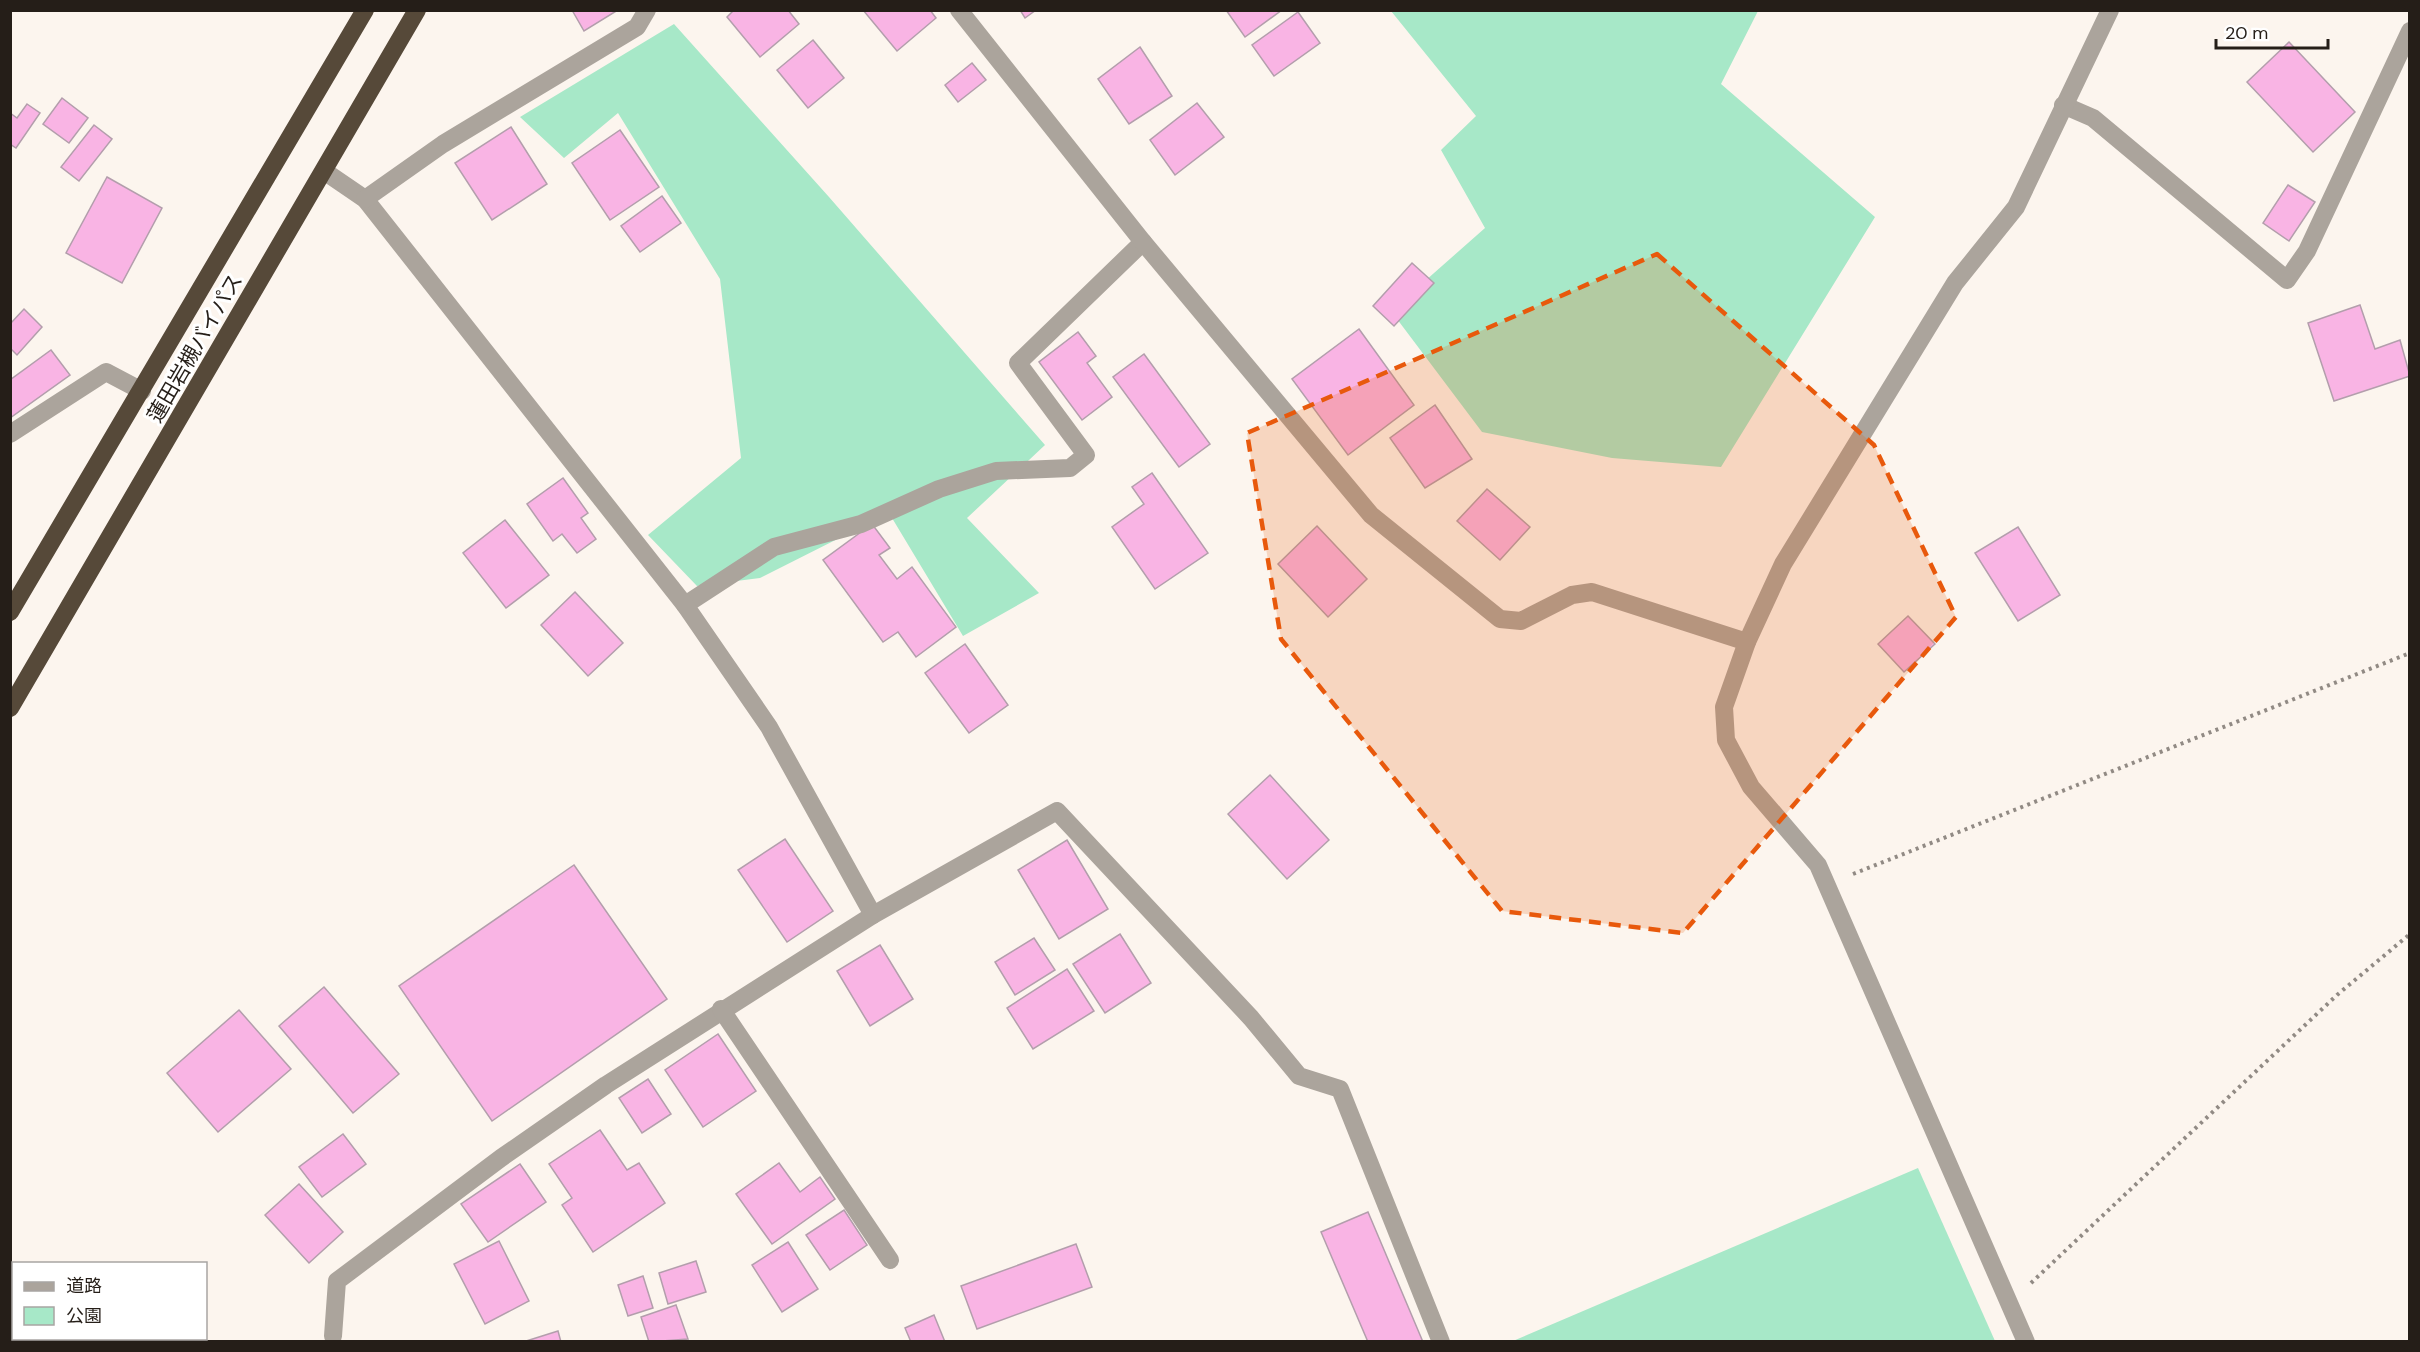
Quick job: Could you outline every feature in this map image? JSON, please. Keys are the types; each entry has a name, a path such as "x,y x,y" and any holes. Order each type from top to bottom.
{"highway":[{"name":"蓮田岩槻バイパス","path":"10,612 365,10"},
{"name":"蓮田岩槻バイパス","path":"10,708 417,10"}],"street":[{"path":"365,199 443,144 637,27 647,10"},
{"path":"960,10 1143,242 1371,515 1500,619 1521,621 1572,595 1592,592 1747,642"},
{"path":"2026,1341 1818,865 1751,787 1726,740 1724,707 1747,642 1784,564 1949,293 2016,207 2110,10"},
{"path":"2063,105 2093,118 2287,280 2307,250 2409,31"},
{"path":"324,171 365,199 686,605 769,727 873,915"},
{"path":"686,605 774,547 861,524 939,489 996,471 1070,468 1086,455 1018,363 1143,242"},
{"path":"10,434 106,372 142,391"},
{"path":"333,1340 337,1281 501,1158 722,1009 873,915 1057,811 1251,1018 1299,1076 1340,1089 1441,1341"},
{"path":"722,1009 890,1260"}],"path":[{"path":"1826,885 2409,653"},
{"path":"2009,1304 2337,995 2409,934"}],"highlighted area":[{"path":"1657,254 1874,445 1956,617 1683,933 1502,911 1281,639 1247,433"}],"green space":[{"path":"1391,11 1758,11 1721,84 1875,217 1721,467 1612,458 1482,432 1391,311 1485,228 1441,150 1476,116"},
{"path":"674,24 829,197 1045,445 967,518 1039,593 963,636 889,513 760,578 697,586 648,535 741,458 720,279 618,113 564,158 520,117"},
{"path":"1918,1168 1995,1341 1513,1341"}],"building":[{"path":"572,10 618,10 584,31"},
{"path":"734,10 788,10 799,24 760,57 727,17"},
{"path":"863,10 930,10 936,18 897,51"},
{"path":"1020,10 1036,10 1025,18"},
{"path":"1226,10 1282,10 1245,37"},
{"path":"1298,12 1320,43 1274,76 1252,45"},
{"path":"813,40 844,78 808,108 777,70"},
{"path":"2289,42 2355,112 2313,152 2247,82"},
{"path":"1140,47 1172,96 1129,124 1098,79"},
{"path":"972,63 986,80 958,102 945,85"},
{"path":"62,98 88,118 69,143 43,124"},
{"path":"1197,103 1224,137 1175,175 1150,140"},
{"path":"27,104 40,113 16,148 10,144 10,113 17,118"},
{"path":"94,125 112,139 79,181 61,167"},
{"path":"511,127 547,184 492,220 455,163"},
{"path":"620,130 659,187 610,220 572,163"},
{"path":"107,177 162,208 122,283 66,253"},
{"path":"2288,185 2315,202 2289,241 2263,223"},
{"path":"662,196 681,223 640,252 621,226"},
{"path":"1412,263 1434,283 1394,326 1373,306"},
{"path":"2360,305 2375,349 2400,340 2410,376 2334,401 2308,323"},
{"path":"24,309 42,327 17,355 10,348 10,324"},
{"path":"1359,329 1414,405 1348,455 1292,379"},
{"path":"1078,332 1096,356 1087,363 1112,397 1082,420 1039,362"},
{"path":"51,350 70,375 10,418 10,380"},
{"path":"1144,354 1210,444 1179,467 1113,377"},
{"path":"1435,405 1472,459 1425,488 1390,438"},
{"path":"1152,473 1208,553 1155,589 1112,527 1144,504 1132,487"},
{"path":"563,478 588,513 581,518 596,539 577,553 562,534 553,541 527,504"},
{"path":"1487,489 1530,527 1500,560 1457,521"},
{"path":"505,520 549,575 506,608 463,553"},
{"path":"872,524 890,548 879,555 897,579 912,567 956,627 916,657 898,632 883,642 823,560"},
{"path":"1317,526 1367,579 1328,617 1278,564"},
{"path":"2018,527 2060,595 2018,621 1975,553"},
{"path":"575,592 623,643 588,676 541,625"},
{"path":"1908,616 1935,644 1904,672 1878,644"},
{"path":"965,644 1008,705 969,733 925,673"},
{"path":"1270,775 1329,840 1287,879 1228,814"},
{"path":"785,839 833,911 787,942 738,870"},
{"path":"1067,840 1108,909 1059,939 1018,870"},
{"path":"574,865 667,999 492,1121 399,986"},
{"path":"1120,934 1151,983 1105,1013 1073,964"},
{"path":"1034,938 1055,970 1015,995 995,962"},
{"path":"880,945 913,999 870,1026 837,971"},
{"path":"1067,969 1094,1011 1033,1049 1007,1008"},
{"path":"324,987 399,1074 353,1113 279,1026"},
{"path":"239,1010 291,1069 218,1132 167,1073"},
{"path":"718,1034 756,1091 703,1127 665,1070"},
{"path":"648,1079 671,1114 642,1133 619,1098"},
{"path":"600,1130 627,1170 639,1163 665,1203 593,1252 562,1205 572,1198 549,1164"},
{"path":"343,1134 366,1164 322,1197 299,1167"},
{"path":"779,1163 800,1192 820,1177 835,1199 772,1244 736,1194"},
{"path":"520,1164 546,1202 488,1242 461,1204"},
{"path":"299,1184 343,1232 309,1263 265,1215"},
{"path":"844,1210 867,1245 830,1270 806,1235"},
{"path":"1368,1212 1423,1342 1368,1342 1321,1232"},
{"path":"499,1241 529,1301 485,1324 454,1264"},
{"path":"788,1242 818,1289 782,1312 752,1265"},
{"path":"1076,1244 1092,1287 977,1329 961,1286"},
{"path":"696,1261 706,1292 668,1304 659,1273"},
{"path":"643,1276 653,1308 628,1316 618,1285"},
{"path":"676,1305 688,1339 649,1342 641,1317"},
{"path":"934,1315 945,1342 911,1342 905,1328"},
{"path":"558,1331 561,1342 523,1342"}]}
